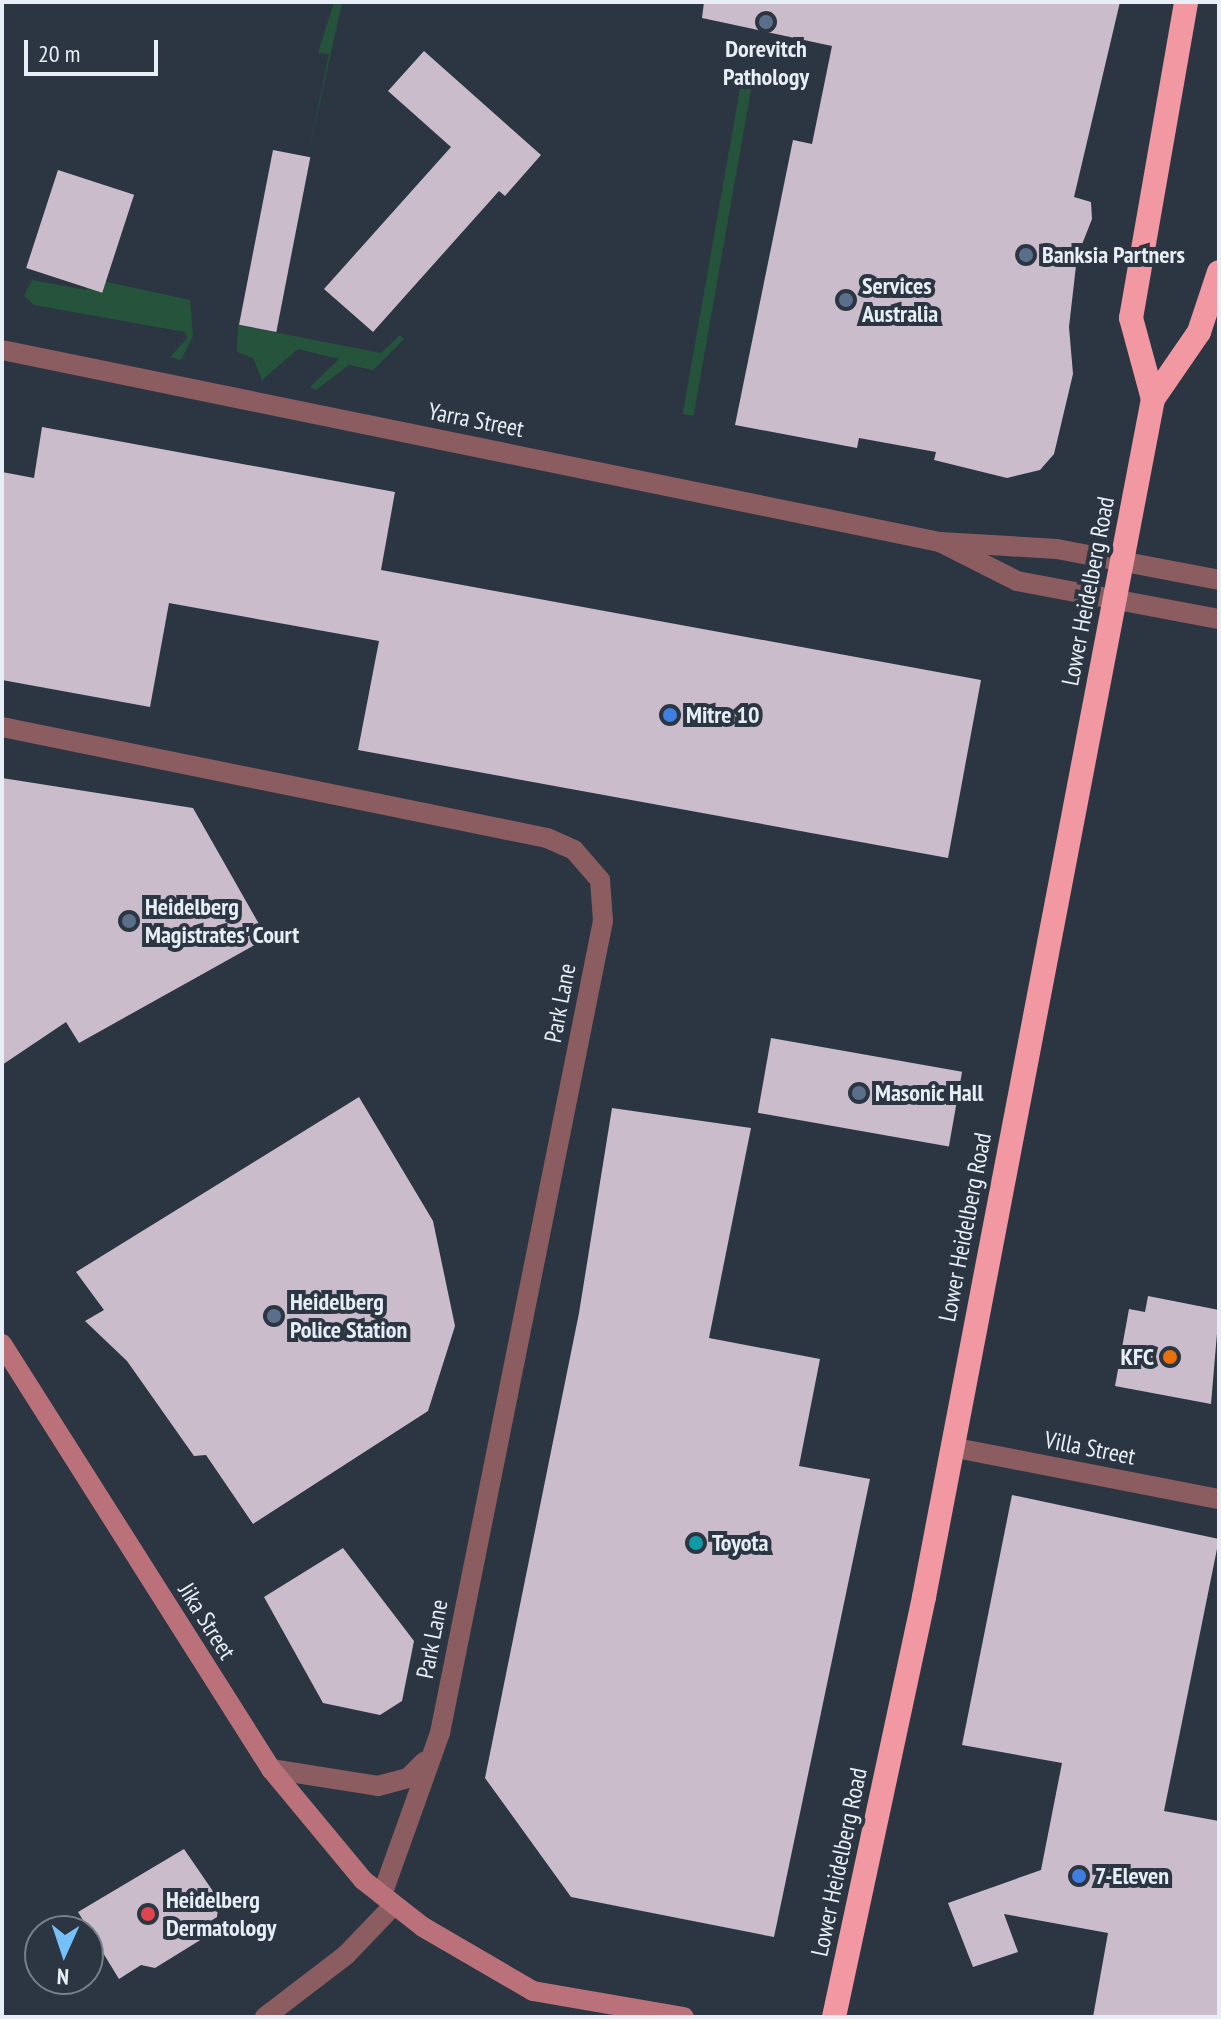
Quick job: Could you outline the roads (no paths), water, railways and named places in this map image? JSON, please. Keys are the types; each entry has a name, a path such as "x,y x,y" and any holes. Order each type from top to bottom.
{"highway":[{"name":"Lower Heidelberg Road","path":"1153,399 1131,318 1186,2"},
{"name":"Lower Heidelberg Road","path":"834,2017 951,1447 1153,399 1199,332 1219,272"}],"main road":[{"name":"Jika Street","path":"2,1344 271,1769 328,1843 388,1901 533,1991 684,2017"}],"street":[{"name":"Yarra Street","path":"2,350 940,542 1002,542 1123,559 1219,580"},
{"name":"Yarra Street","path":"940,542 991,572 1114,603 1219,619"},
{"name":"Park Lane","path":"2,727 547,838 574,850 600,880 603,921 434,1750 388,1901"},
{"name":"Villa Street","path":"951,1447 1219,1499"},
{"path":"271,1769 378,1786 408,1778 434,1750"},
{"path":"265,2017 337,1963 388,1901"}],"place":[{"name":"Dorevitch Pathology","path":"766,22"},
{"name":"Banksia Partners","path":"1026,255"},
{"name":"Services Australia","path":"846,300"},
{"name":"Mitre 10","path":"670,715"},
{"name":"Heidelberg Magistrates' Court","path":"129,921"},
{"name":"Masonic Hall","path":"859,1093"},
{"name":"Heidelberg Police Station","path":"274,1316"},
{"name":"KFC","path":"1170,1357"},
{"name":"Toyota","path":"696,1543"},
{"name":"7-Eleven","path":"1079,1876"},
{"name":"Heidelberg Dermatology","path":"148,1914"}]}
